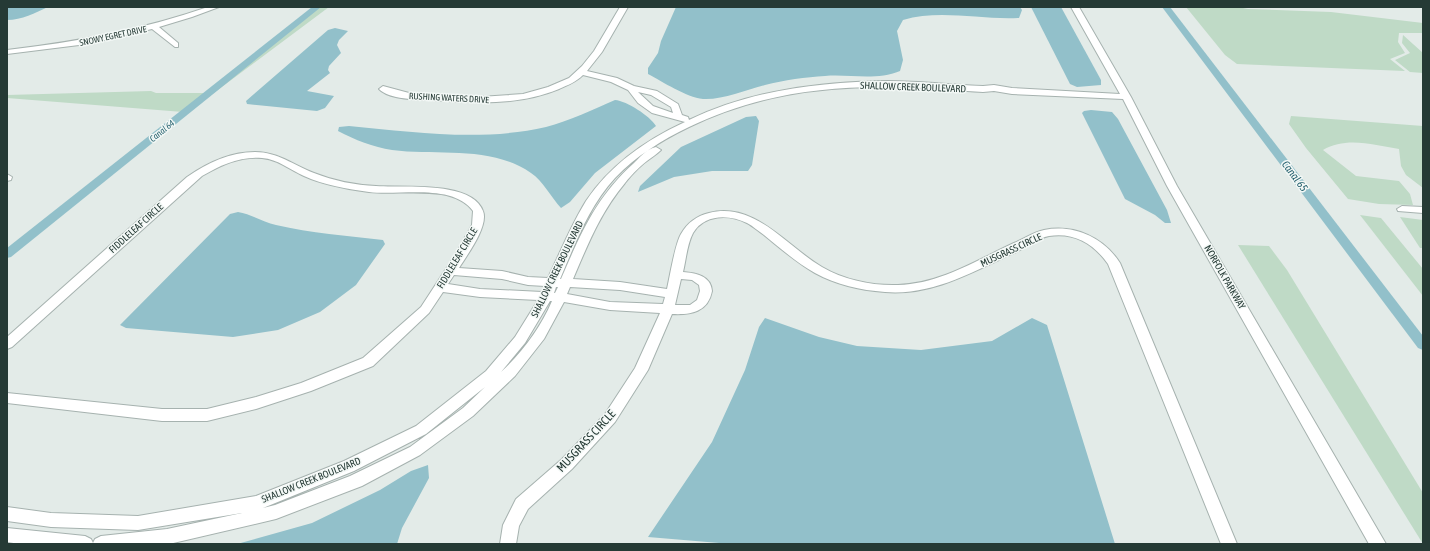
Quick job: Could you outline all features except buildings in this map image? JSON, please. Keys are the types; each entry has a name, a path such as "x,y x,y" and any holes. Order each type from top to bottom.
{"street":[{"name":"SNOWY EGRET DRIVE","path":"7,52 69,45 111,37 154,27 215,7"},
{"name":"RUSHING WATERS DRIVE","path":"383,90 396,95 482,102 509,100 536,94 562,85 581,72 594,56 624,7"},
{"name":"NORFOLK PARKWAY","path":"1075,7 1128,99 1172,186 1378,544"},
{"path":"154,27 175,45"},
{"path":"581,72 614,80 631,88 654,93 675,106 678,115"},
{"path":"631,88 640,101 648,106 661,113 678,115 695,124"},
{"name":"SHALLOW CREEK BOULEVARD","path":"101,544 167,537 276,512 356,481 415,451 468,412 510,372 539,336 556,290 603,204 622,179 647,156 695,124 754,105 782,99 855,90 922,90 998,96 1012,95 1128,99"},
{"path":"648,106 665,99"},
{"name":"FIDDLELEAF CIRCLE","path":"7,344 191,179 212,165 226,160 245,156 261,155 275,157 314,177 352,187 382,190 438,191 451,193 468,200 478,211 478,225 425,310 368,362 306,387 256,403 207,415 162,415 7,398"},
{"path":"1402,209 1423,210"},
{"name":"MUSGRASS CIRCLE","path":"508,544 511,525 522,504 567,464 610,418 641,370 668,309 686,235 691,225 706,216 722,214 739,215 752,221 818,270 839,280 863,286 897,289 922,287 945,280 1046,233 1080,235 1093,241 1105,250 1114,263 1229,544"},
{"path":"450,271 502,275 528,280 610,306 668,309 696,308 701,305 705,299 706,287 703,282 696,278 676,274"},
{"path":"440,287 486,294 620,286 672,294"},
{"name":"SHALLOW CREEK BOULEVARD","path":"7,514 51,520 138,523 257,503 342,469 421,430 491,375 520,340 541,307 556,290"},
{"path":"7,534 85,544"}],"green space":[{"path":"317,7 329,7 207,98 199,100 183,112 7,98 7,95 151,91 156,93 206,93"},
{"path":"1186,7 1238,7 1248,9 1331,12 1423,23 1423,33 1399,33 1398,42 1405,53 1390,59 1405,71 1237,64 1225,55"},
{"path":"1403,35 1423,53 1423,73 1410,72 1395,60 1410,53 1402,43"},
{"path":"1291,116 1423,126 1423,188 1406,175 1401,166 1399,149 1351,142 1341,143 1323,150 1356,176 1399,181 1410,194 1413,205 1379,204 1348,199 1306,148 1289,124"},
{"path":"1360,215 1381,218 1423,269 1423,296"},
{"path":"1400,217 1423,220 1423,248 1420,248"},
{"path":"1238,245 1269,246 1287,270 1423,493 1423,544"}],"water":[{"path":"7,7 48,7 33,14 13,20 7,20"},
{"path":"676,7 1020,7 1022,10 1019,18 931,15 903,20 897,31 903,60 900,71 891,74 882,76 818,76 787,80 718,98 703,99 696,98 682,92 648,74 648,68 658,53 661,41"},
{"path":"1031,7 1061,7 1101,80 1101,85 1077,87 1070,84"},
{"path":"335,28 348,31 339,40 337,45 341,53 329,66 328,70 330,73 307,91 334,96 325,108 317,111 247,104 246,101 328,30"},
{"path":"615,100 626,103 638,110 649,118 656,126 595,173 570,202 561,208 535,176 515,164 499,158 464,153 410,152 392,150 364,143 338,131 339,127 349,126 423,133 472,135 522,132 564,122"},
{"path":"1091,110 1112,112 1118,119 1167,210 1171,223 1165,223 1155,215 1125,199 1082,113 1084,111"},
{"path":"756,116 759,121 752,165 748,171 712,171 674,177 638,192 640,186 681,147 746,117"},
{"path":"238,212 289,228 383,240 385,244 356,285 320,312 278,330 233,337 126,328 120,325 230,214"},
{"path":"765,318 819,337 857,346 921,350 992,341 1032,318 1047,325 1115,544 731,544 648,537 712,442 745,370 759,327"},
{"path":"428,465 429,478 402,528 397,544 237,544 312,523 380,490 411,471"}],"waterway":[{"name":"Canal 64","path":"7,254 317,7"},
{"name":"Canal 65","path":"1166,7 1423,345"}]}
